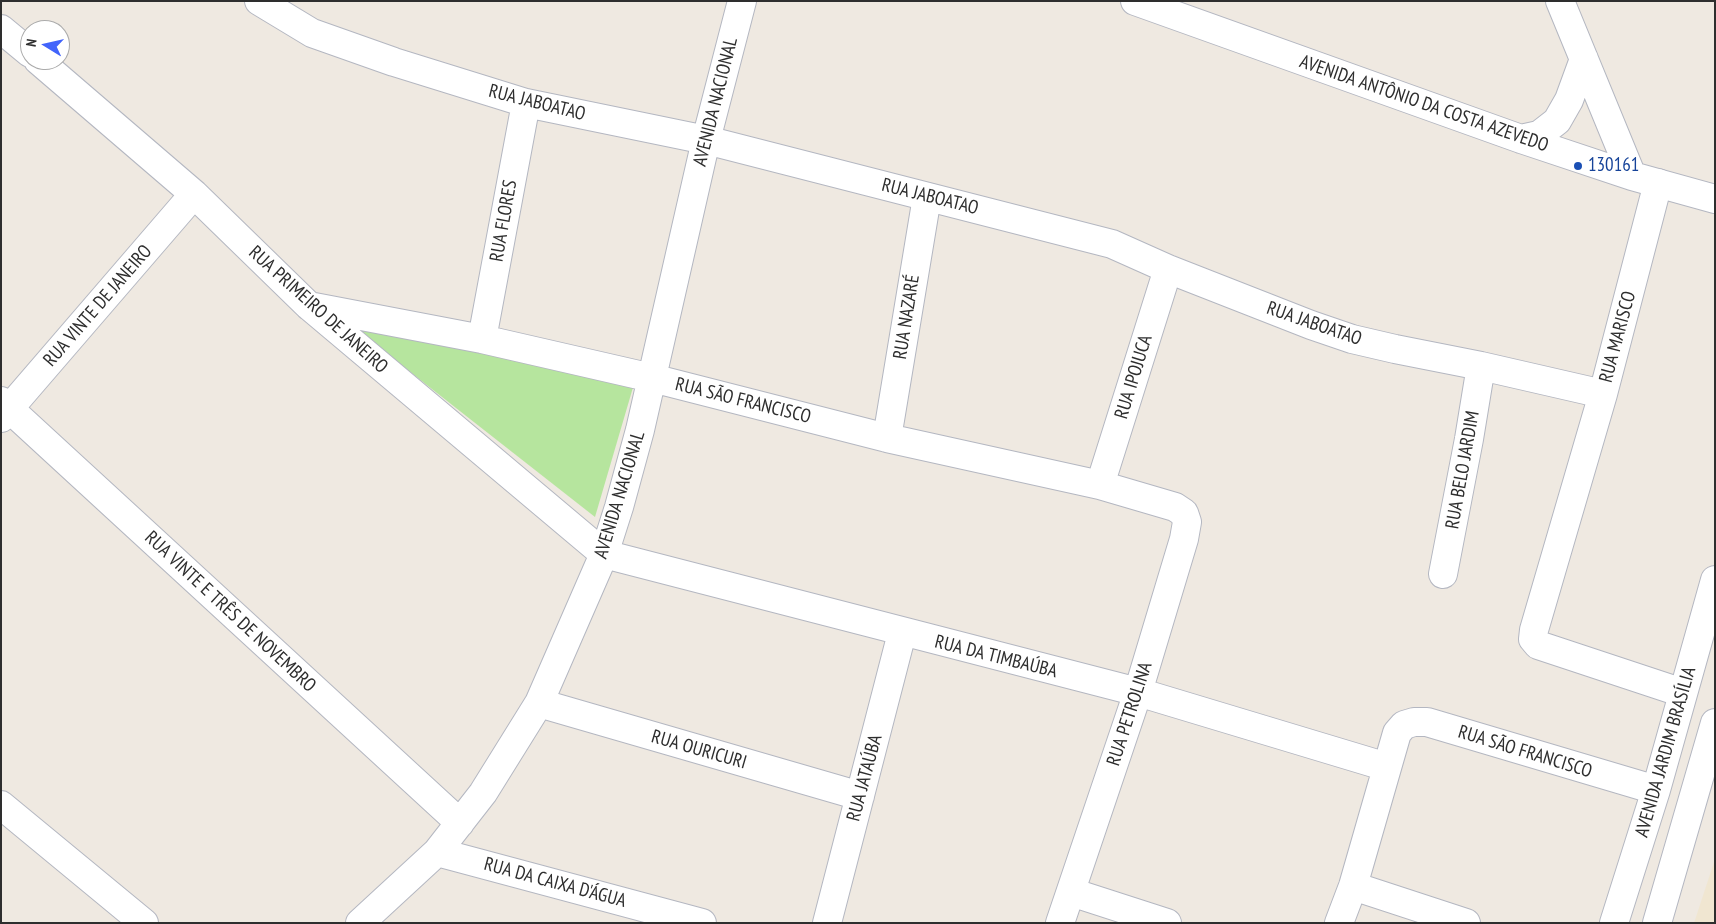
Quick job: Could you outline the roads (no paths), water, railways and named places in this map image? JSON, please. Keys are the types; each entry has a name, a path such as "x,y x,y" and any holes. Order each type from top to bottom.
{"street":[{"name":"RUA JABOATAO","path":"259,1 312,33 394,62 526,103 706,140 1112,244 1168,269 1352,339 1603,394"},
{"name":"AVENIDA NACIONAL","path":"360,923 437,852 483,793 539,703 604,554 619,507 652,378 706,140 742,1"},
{"name":"AVENIDA ANTÔNIO DA COSTA AZEVEDO","path":"1135,1 1521,139 1632,176 1715,199"},
{"path":"1560,1 1632,176"},
{"path":"1,29 20,45"},
{"path":"1521,139 1539,135 1557,121 1569,100 1584,59"},
{"name":"RUA PRIMEIRO DE JANEIRO","path":"50,70 194,194 308,305 604,554"},
{"name":"RUA FLORES","path":"482,339 526,103"},
{"name":"RUA MARISCO","path":"1658,183 1603,394 1534,630 1533,639 1538,645 1684,693"},
{"name":"RUA VINTE DE JANEIRO","path":"4,409 194,194"},
{"name":"RUA NAZARÉ","path":"887,438 928,197"},
{"name":"RUA IPOJUCA","path":"1100,485 1168,269"},
{"name":"RUA SÃO FRANCISCO","path":"308,305 482,339 652,378 887,438 1100,485 1175,507"},
{"name":"RUA BELO JARDIM","path":"1443,574 1481,366"},
{"name":"RUA VINTE E TRÊS DE NOVEMBRO","path":"4,409 460,823"},
{"name":"RUA PETROLINA","path":"1060,923 1138,692 1184,539 1187,522 1184,513 1175,507"},
{"name":"RUA DA TIMBAÚBA","path":"604,554 902,633 1138,692 1387,767"},
{"name":"AVENIDA JARDIM BRASÍLIA","path":"1614,923 1656,790 1715,580"},
{"name":"RUA JATAÚBA","path":"827,923 902,633"},
{"name":"RUA OURICURI","path":"539,703 860,796"},
{"name":"RUA SÃO FRANCISCO","path":"1387,767 1397,733 1404,725 1414,722 1427,722 1656,790"},
{"name":"AVENIDA JARDIM BRASÍLIA","path":"1657,923 1715,723"},
{"path":"1339,923 1353,886 1387,767"},
{"path":"1,805 144,923"},
{"name":"RUA DA CAIXA D'ÁGUA","path":"437,852 702,923"},
{"path":"1353,886 1466,923"},
{"path":"1071,892 1167,923"},
{"path":"385,923 391,894"}],"place":[{"name":"130161","path":"1578,166"}]}
